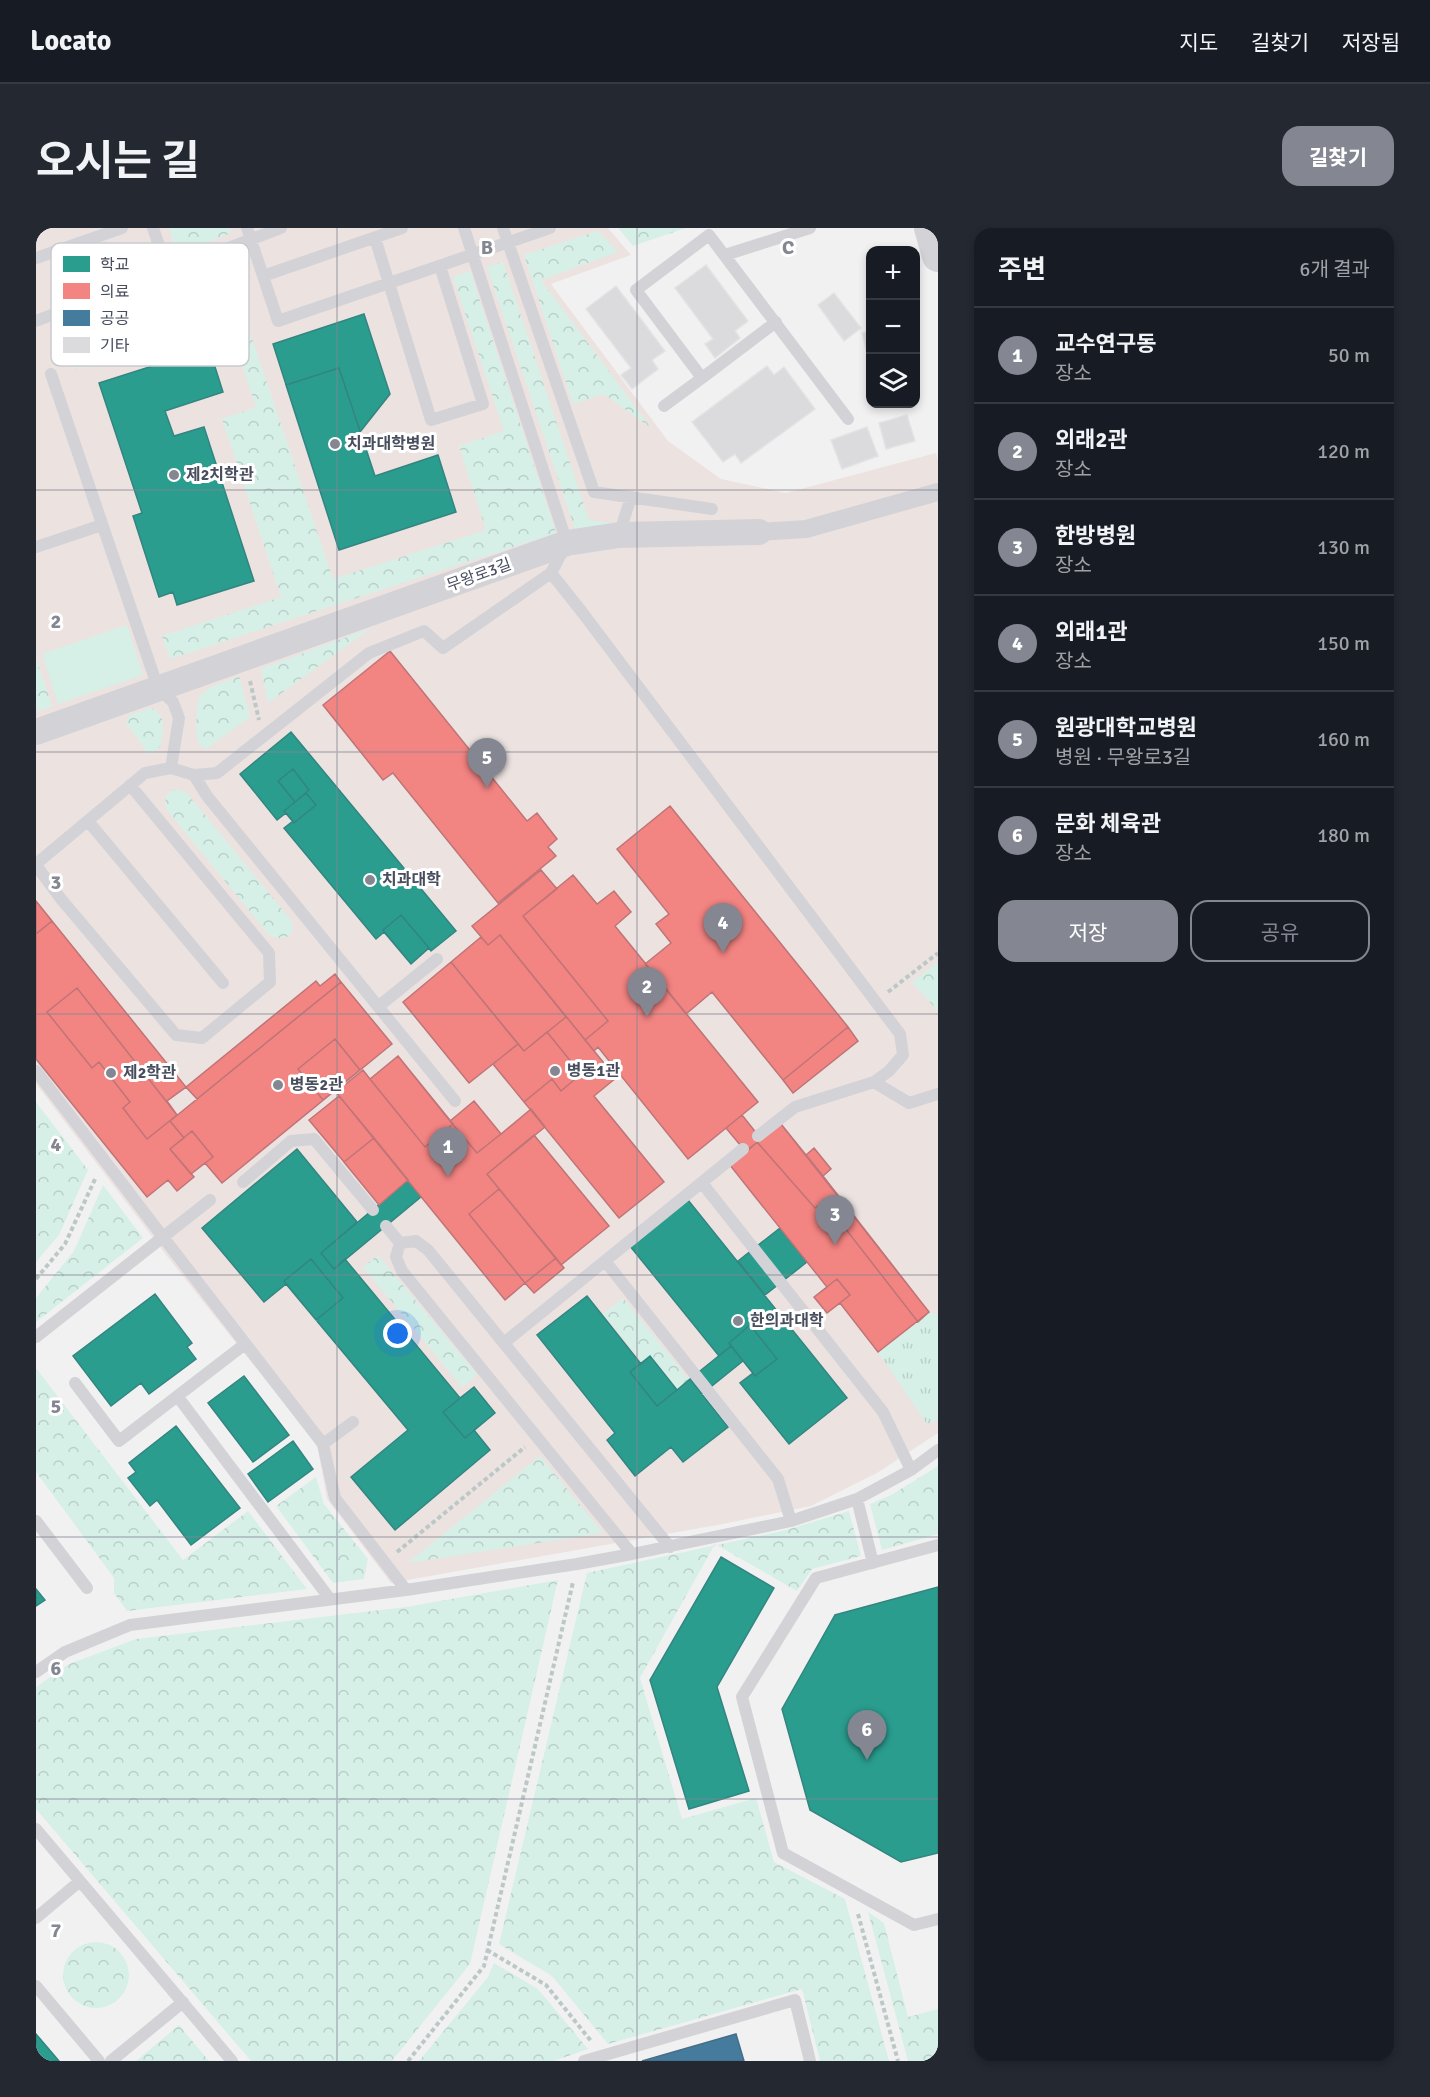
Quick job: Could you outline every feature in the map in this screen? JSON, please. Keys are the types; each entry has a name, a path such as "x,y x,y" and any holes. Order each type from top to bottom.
{"street":[{"path":"930,228 938,256"},
{"name":"무왕로3길","path":"36,732 567,543 619,535 759,532 806,528 938,492"}],"lane":[{"path":"79,243 122,228"},
{"path":"153,228 158,243"},
{"path":"229,243 249,234 281,228"},
{"path":"263,276 402,228"},
{"path":"130,785 269,953 270,982 202,1038 176,1035 61,899 36,865 130,785 145,773 171,768 194,775 217,772 369,653 424,632 443,648 551,573 567,543 464,228"},
{"path":"503,228 594,492 712,509"},
{"path":"249,234 278,321 550,228"},
{"path":"725,255 810,228"},
{"path":"702,378 636,290 710,235 848,419"},
{"path":"375,238 431,420 483,404 440,266"},
{"path":"36,258 51,253"},
{"path":"36,321 51,315"},
{"path":"664,406 776,322"},
{"path":"51,374 158,688 173,702 178,718 171,768"},
{"path":"619,535 631,497"},
{"path":"36,548 102,525"},
{"path":"551,573 900,1034 903,1055 889,1071 874,1082 795,1107 758,1136"},
{"path":"194,775 207,796 455,1101"},
{"path":"88,821 223,983"},
{"path":"379,1006 437,959"},
{"path":"36,1071 323,1444 335,1498 406,1590"},
{"path":"874,1082 909,1103 938,1094"},
{"path":"243,1182 291,1141 314,1139 373,1210"},
{"path":"505,1342 743,1149"},
{"path":"702,1182 883,1412 911,1470"},
{"path":"36,1337 210,1200"},
{"path":"386,1226 400,1243"},
{"path":"400,1243 416,1241 428,1250 505,1342 669,1547"},
{"path":"400,1243 396,1257 402,1271 632,1554"},
{"path":"605,1261 778,1479 791,1521"},
{"path":"75,1383 119,1441 245,1344"},
{"path":"177,1397 330,1599"},
{"path":"323,1444 353,1422"},
{"path":"36,1672 65,1652 130,1625 406,1590 577,1564 791,1521 857,1499 911,1470 938,1450"},
{"path":"857,1499 873,1563"},
{"path":"36,1521 87,1588"},
{"path":"938,1545 816,1578 742,1697 783,1853 914,1925 938,1919"},
{"path":"36,1829 232,2061"},
{"path":"36,1918 80,1881"},
{"path":"36,1986 99,2061"},
{"path":"584,2061 795,2000 810,2061"},
{"path":"111,2061 183,2002"}],"path":[{"path":"245,658 263,736"},
{"path":"875,1002 938,952"},
{"path":"36,1279 65,1244 104,1158"},
{"path":"384,1562 537,1437"},
{"path":"408,2061 484,1966 577,1564"},
{"path":"852,1891 898,2061"},
{"path":"487,1950 546,1985 603,2056"}],"shaded area":[{"path":"36,228 608,228 631,255 551,284 668,441 721,479 786,493 936,453 938,460 938,1433 877,1473 811,1506 723,1524 391,1583 327,1499 317,1445 170,1260 36,1084"}],"green space":[{"path":"169,228 229,228 231,233 205,243 174,243"},
{"path":"618,228 686,228 633,246"},
{"path":"598,231 618,252 541,280 651,428 604,394 573,404 524,255"},
{"path":"503,262 589,520 610,523 609,534 576,532 487,267"},
{"path":"470,271 556,533 170,659 162,636 281,597 222,419 256,407 242,366 249,366 249,330 333,579 486,530 459,446 504,431 453,277"},
{"path":"127,625 143,675 58,704 42,654"},
{"path":"371,628 268,703 261,669"},
{"path":"36,658 52,706 38,711 36,705"},
{"path":"239,676 250,717 206,749 199,743 197,734 200,696 213,687"},
{"path":"149,708 159,713 163,729 160,747 149,755 126,722 130,715"},
{"path":"176,789 187,793 290,919 291,934 284,938 269,935 167,810 166,795"},
{"path":"938,962 938,1011 912,982"},
{"path":"36,1102 88,1170 59,1235 36,1262"},
{"path":"103,1185 143,1238 36,1322 36,1298 74,1251"},
{"path":"378,1255 477,1375 462,1387 363,1267"},
{"path":"623,1298 697,1390 686,1399 666,1375 658,1381 603,1314"},
{"path":"929,1312 938,1315 938,1420 927,1424 878,1352"},
{"path":"36,1368 183,1560 248,1511 307,1589 127,1611 114,1593 114,1578 36,1472"},
{"path":"540,1456 603,1533 408,1563"},
{"path":"938,1466 938,1534 882,1550 870,1504 891,1495"},
{"path":"316,1477 324,1504 368,1559 364,1579 333,1583 276,1506"},
{"path":"849,1511 861,1556 812,1569 797,1591 717,1545 786,1530"},
{"path":"714,1546 640,1678 682,1819 756,1798 774,1862 845,1899 889,2061 820,2061 802,1989 608,2044 552,1976 499,1944 587,1573"},
{"path":"558,1580 470,1964 392,2061 251,2061 36,1809 36,1687 69,1664 136,1639 406,1607"},
{"path":"868,1912 884,1923 908,2017 938,2009 938,2061 908,2061"},
{"path":"96,1942 109,1945 119,1952 126,1962 129,1975 126,1988 119,1998 109,2005 96,2008 83,2005 73,1998 66,1988 63,1975 66,1962 73,1952 83,1945"},
{"path":"494,1963 538,1989 588,2049 554,2061 419,2061 488,1977"},
{"path":"179,2025 209,2061 136,2061"}],"building: 학교":[{"name":"치과대학병원","path":"364,314 390,394 360,432 375,476 438,455 456,512 339,550 273,344"},
{"name":"제2치학관","path":"152,366 215,366 223,392 165,411 174,436 204,427 254,581 177,605 173,592 159,597 133,516 142,513 99,383"},
{"name":"치과대학병원","path":"339,368 375,476 438,455 456,512 339,550 286,385"},
{"name":"치과대학","path":"291,732 456,931 431,951 429,948 411,964 384,932 376,939 284,828 293,821 286,813 277,820 240,774"},
{"path":"293,769 309,790 295,802 278,781"},
{"path":"306,793 316,805 294,823 284,811"},
{"path":"401,915 429,948 411,964 383,930"},
{"path":"297,1149 357,1222 321,1253 334,1269 345,1259 460,1398 474,1387 495,1413 474,1430 490,1450 395,1530 351,1477 408,1430 286,1284 264,1302 202,1228"},
{"path":"408,1180 421,1197 334,1269 321,1253"},
{"name":"한의과대학","path":"688,1200 847,1398 789,1444 740,1383 753,1373 731,1346 719,1356 630,1246"},
{"path":"780,1228 807,1262 765,1295 738,1261"},
{"path":"311,1259 343,1298 316,1320 284,1281"},
{"path":"155,1294 192,1343 187,1347 196,1359 149,1394 141,1383 111,1406 73,1356"},
{"path":"587,1296 641,1364 650,1356 677,1390 690,1379 728,1427 683,1462 671,1447 635,1476 607,1440 615,1433 537,1335"},
{"path":"750,1325 777,1359 755,1376 729,1343"},
{"path":"731,1346 743,1361 702,1394 690,1379"},
{"path":"650,1356 677,1390 657,1406 630,1372"},
{"path":"244,1376 289,1435 253,1462 208,1403"},
{"path":"474,1387 495,1413 465,1438 443,1412"},
{"path":"176,1426 240,1508 191,1545 157,1500 150,1506 128,1478 136,1472 129,1463"},
{"path":"293,1441 313,1469 268,1502 248,1474"},
{"path":"721,1557 774,1588 717,1687 749,1791 689,1809 650,1680"},
{"path":"938,1587 938,1853 901,1862 810,1810 782,1709 835,1615"},
{"path":"36,1589 45,1600 36,1606"},
{"path":"36,2034 59,2061 36,2061"}],"building: 의료":[{"path":"390,651 527,821 537,813 557,839 548,847 556,856 498,903 393,773 383,780 323,705"},
{"path":"670,806 848,1027 783,1080 712,992 686,1014 645,964 671,943 656,924 669,914 617,849"},
{"path":"541,870 557,889 523,916 608,1021 585,1040 500,935 488,945 472,926"},
{"path":"573,875 597,904 614,891 631,912 615,926 758,1102 688,1159 598,1047 594,1051 585,1040 608,1021 523,916"},
{"path":"36,901 52,921 36,934"},
{"name":"제2학관","path":"52,921 186,1087 167,1101 177,1115 170,1121 184,1138 170,1149 194,1177 177,1191 168,1180 147,1197 36,1059 36,934"},
{"name":"병동1관","path":"500,935 616,1078 594,1096 664,1182 619,1218 493,1064 518,1044 451,962 481,937 488,945"},
{"path":"500,935 566,1017 524,1051 451,962 481,937 488,945"},
{"path":"451,962 518,1044 469,1083 403,1002"},
{"path":"335,974 341,982 197,1099 186,1087 316,981 320,986"},
{"name":"병동2관","path":"341,982 392,1044 222,1183 205,1163 191,1174 170,1149 184,1138 170,1121"},
{"path":"77,988 177,1115 147,1139 123,1108 130,1102 99,1062 92,1068 47,1012"},
{"path":"848,1027 858,1041 793,1093 783,1080"},
{"path":"547,1032 581,1074 561,1091 552,1079 524,1102 493,1064 518,1044 524,1051"},
{"path":"335,1039 360,1070 323,1100 298,1069"},
{"path":"398,1056 450,1121 474,1101 501,1134 531,1109 545,1127 487,1174 564,1268 534,1293 525,1283 505,1300 336,1092 363,1070 370,1079"},
{"path":"398,1056 453,1124 425,1147 370,1079"},
{"path":"339,1096 374,1138 344,1162 309,1120"},
{"path":"474,1101 501,1134 477,1153 450,1121"},
{"path":"742,1115 761,1139 746,1152 726,1128"},
{"path":"781,1124 806,1155 814,1148 831,1169 823,1176 929,1312 878,1352 840,1303 827,1313 814,1297 827,1287 729,1164"},
{"path":"781,1124 929,1312 918,1322 824,1201 815,1208 757,1142"},
{"path":"192,1131 213,1157 191,1174 170,1149"},
{"path":"534,1135 609,1226 561,1265 487,1174"},
{"path":"374,1138 408,1180 379,1205 344,1162"},
{"path":"814,1148 831,1169 823,1176 806,1155"},
{"path":"499,1189 556,1258 525,1283 469,1214"},
{"path":"556,1258 564,1268 534,1293 525,1283"},
{"path":"837,1279 850,1295 827,1313 814,1297"}],"building: 공공":[{"path":"736,2034 744,2061 642,2061"}],"building: 기타":[{"path":"706,265 748,321 735,331 740,338 715,358 705,344 713,339 675,288"},
{"path":"616,286 665,351 652,360 658,369 632,389 621,375 631,368 586,309"},
{"path":"834,293 861,328 844,341 818,305"},
{"path":"866,332 866,349 862,333"},
{"path":"767,366 774,375 784,367 815,409 741,463 735,454 723,462 692,422"},
{"path":"907,415 915,441 886,449 879,423"},
{"path":"867,427 878,456 842,469 831,440"}],"place":[{"name":"치과대학병원","path":"335,444"},
{"name":"제2치학관","path":"174,475"},
{"name":"원광대학교병원","path":"487,788"},
{"name":"치과대학","path":"370,880"},
{"name":"외래1관","path":"723,953"},
{"name":"외래2관","path":"647,1017"},
{"name":"병동1관","path":"555,1071"},
{"name":"제2학관","path":"111,1073"},
{"name":"병동2관","path":"278,1085"},
{"name":"교수연구동","path":"448,1177"},
{"name":"한방병원","path":"835,1245"},
{"name":"한의과대학","path":"738,1321"},
{"name":"문화 체육관","path":"867,1760"}]}
